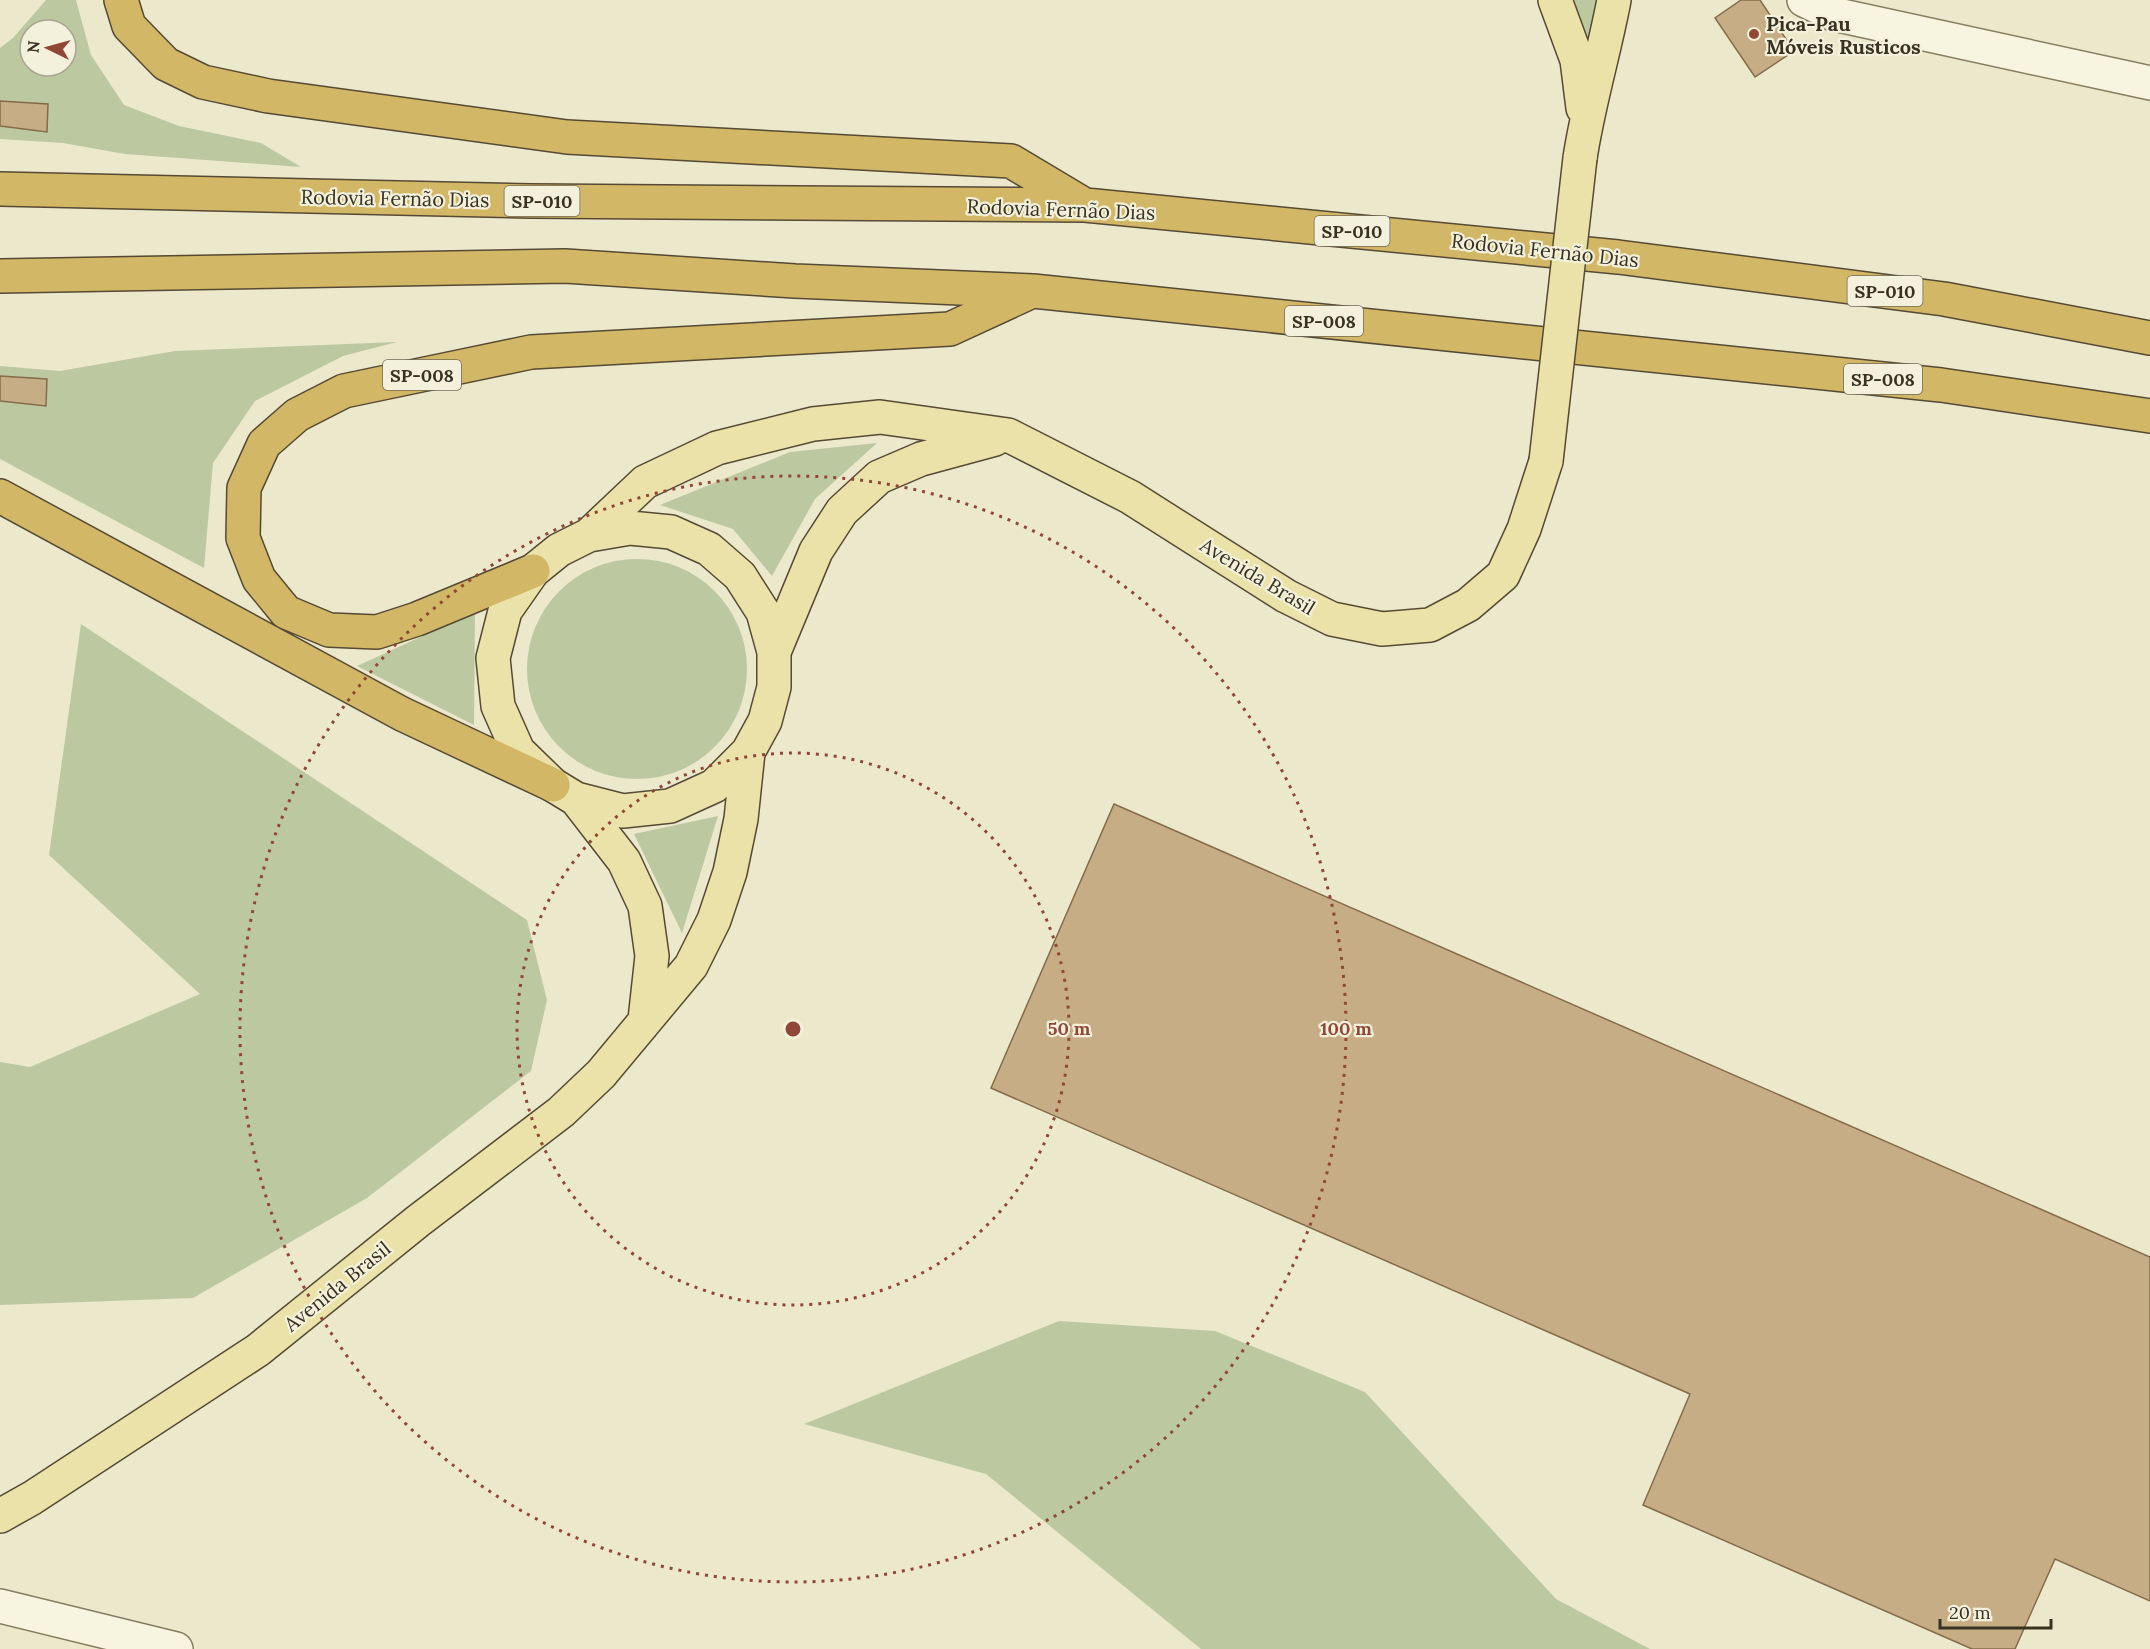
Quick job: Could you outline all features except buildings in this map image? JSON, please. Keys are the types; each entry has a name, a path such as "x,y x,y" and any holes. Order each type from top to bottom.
{"highway":[{"path":"121,0 129,26 166,64 203,81 268,96 567,137 1011,161 1085,205"},
{"name":"Rodovia Fernão Dias","path":"0,189 531,201 1085,205 1618,256 1944,299 2150,338"},
{"path":"0,276 565,266 795,281 1033,291"},
{"name":"SP-008","path":"533,571 417,619 377,632 329,630 286,612 259,579 243,538 244,488 264,444 297,415 344,391 531,352 950,329 1033,291 1941,385 2150,416"},
{"path":"0,496 402,714 565,792"}],"main road":[{"name":"SP-008","path":"1555,0 1577,60 1585,126"},
{"path":"1585,126 1605,50 1614,0"},
{"name":"Avenida Brasil","path":"589,535 645,482 717,448 813,424 880,417 1008,435 1130,497 1286,596 1332,619 1382,629 1430,625 1468,605 1503,575 1524,529 1546,461 1585,126"},
{"path":"774,652 816,551 842,511 879,477 921,459 1008,435"},
{"name":"SP-008","path":"630,528 671,532 709,549 740,576 763,612 774,652 774,687 765,721 748,752 714,786 670,806 623,811 565,792 518,751 498,706 493,658 506,611 533,571 559,550 589,535 630,528"},
{"name":"Avenida Brasil","path":"0,1516 32,1498 258,1350 418,1221 561,1112 602,1074 691,966 714,920 730,872 741,819 748,752"},
{"path":"565,792 624,861 645,906 652,956 645,1020"}],"street":[{"path":"1804,0 1833,14 2150,83"},
{"path":"0,1606 176,1649"}],"green space":[{"path":"46,0 76,0 91,55 124,105 179,126 261,143 301,167 125,154 63,143 0,139 0,48 18,32 18,78 78,78 78,18 30,18"},
{"path":"1570,0 1598,0 1590,63"},
{"path":"397,342 343,356 255,401 213,463 204,568 0,459 0,366 60,371 175,351"},
{"path":"877,443 815,499 772,576 733,529 660,505 790,452"},
{"path":"626,559 648,559 679,567 698,577 715,591 729,608 739,627 745,647 747,669 745,691 739,711 729,730 715,747 698,761 679,771 648,779 626,779 585,766 567,754 552,739 535,711 527,680 527,658 540,617 552,599 567,584 595,567"},
{"path":"475,612 474,725 357,666"},
{"path":"81,624 527,920 547,1000 531,1071 367,1198 193,1298 0,1305 0,1062 30,1067 200,994 49,855"},
{"path":"718,816 682,933 634,834"},
{"path":"1059,1321 1215,1331 1365,1392 1556,1599 1650,1649 1201,1649 986,1474 804,1424"}],"place":[{"name":"Pica-Pau Móveis Rusticos","path":"1754,34"}]}
